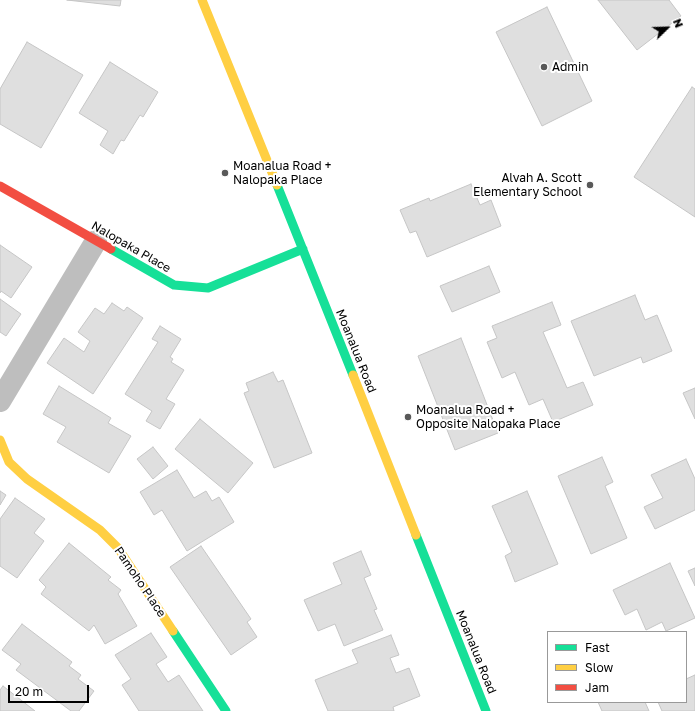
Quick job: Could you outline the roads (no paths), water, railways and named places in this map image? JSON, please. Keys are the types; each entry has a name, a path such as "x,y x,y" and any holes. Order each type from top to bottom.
{"main road":[{"name":"Moanalua Road","path":"202,0 303,249 486,711"},
{"name":"Nalopaka Place","path":"0,186 174,285 208,288 303,249"},
{"name":"Pamoho Place","path":"0,440 9,462 27,479 100,530 118,548 226,711"}],"street":[{"path":"0,401 96,241"}],"place":[{"name":"Admin","path":"544,67"},
{"name":"Moanalua Road + Nalopaka Place","path":"225,173"},
{"name":"Alvah A. Scott Elementary School","path":"590,185"},
{"name":"Moanalua Road + Opposite Nalopaka Place","path":"408,417"}]}
